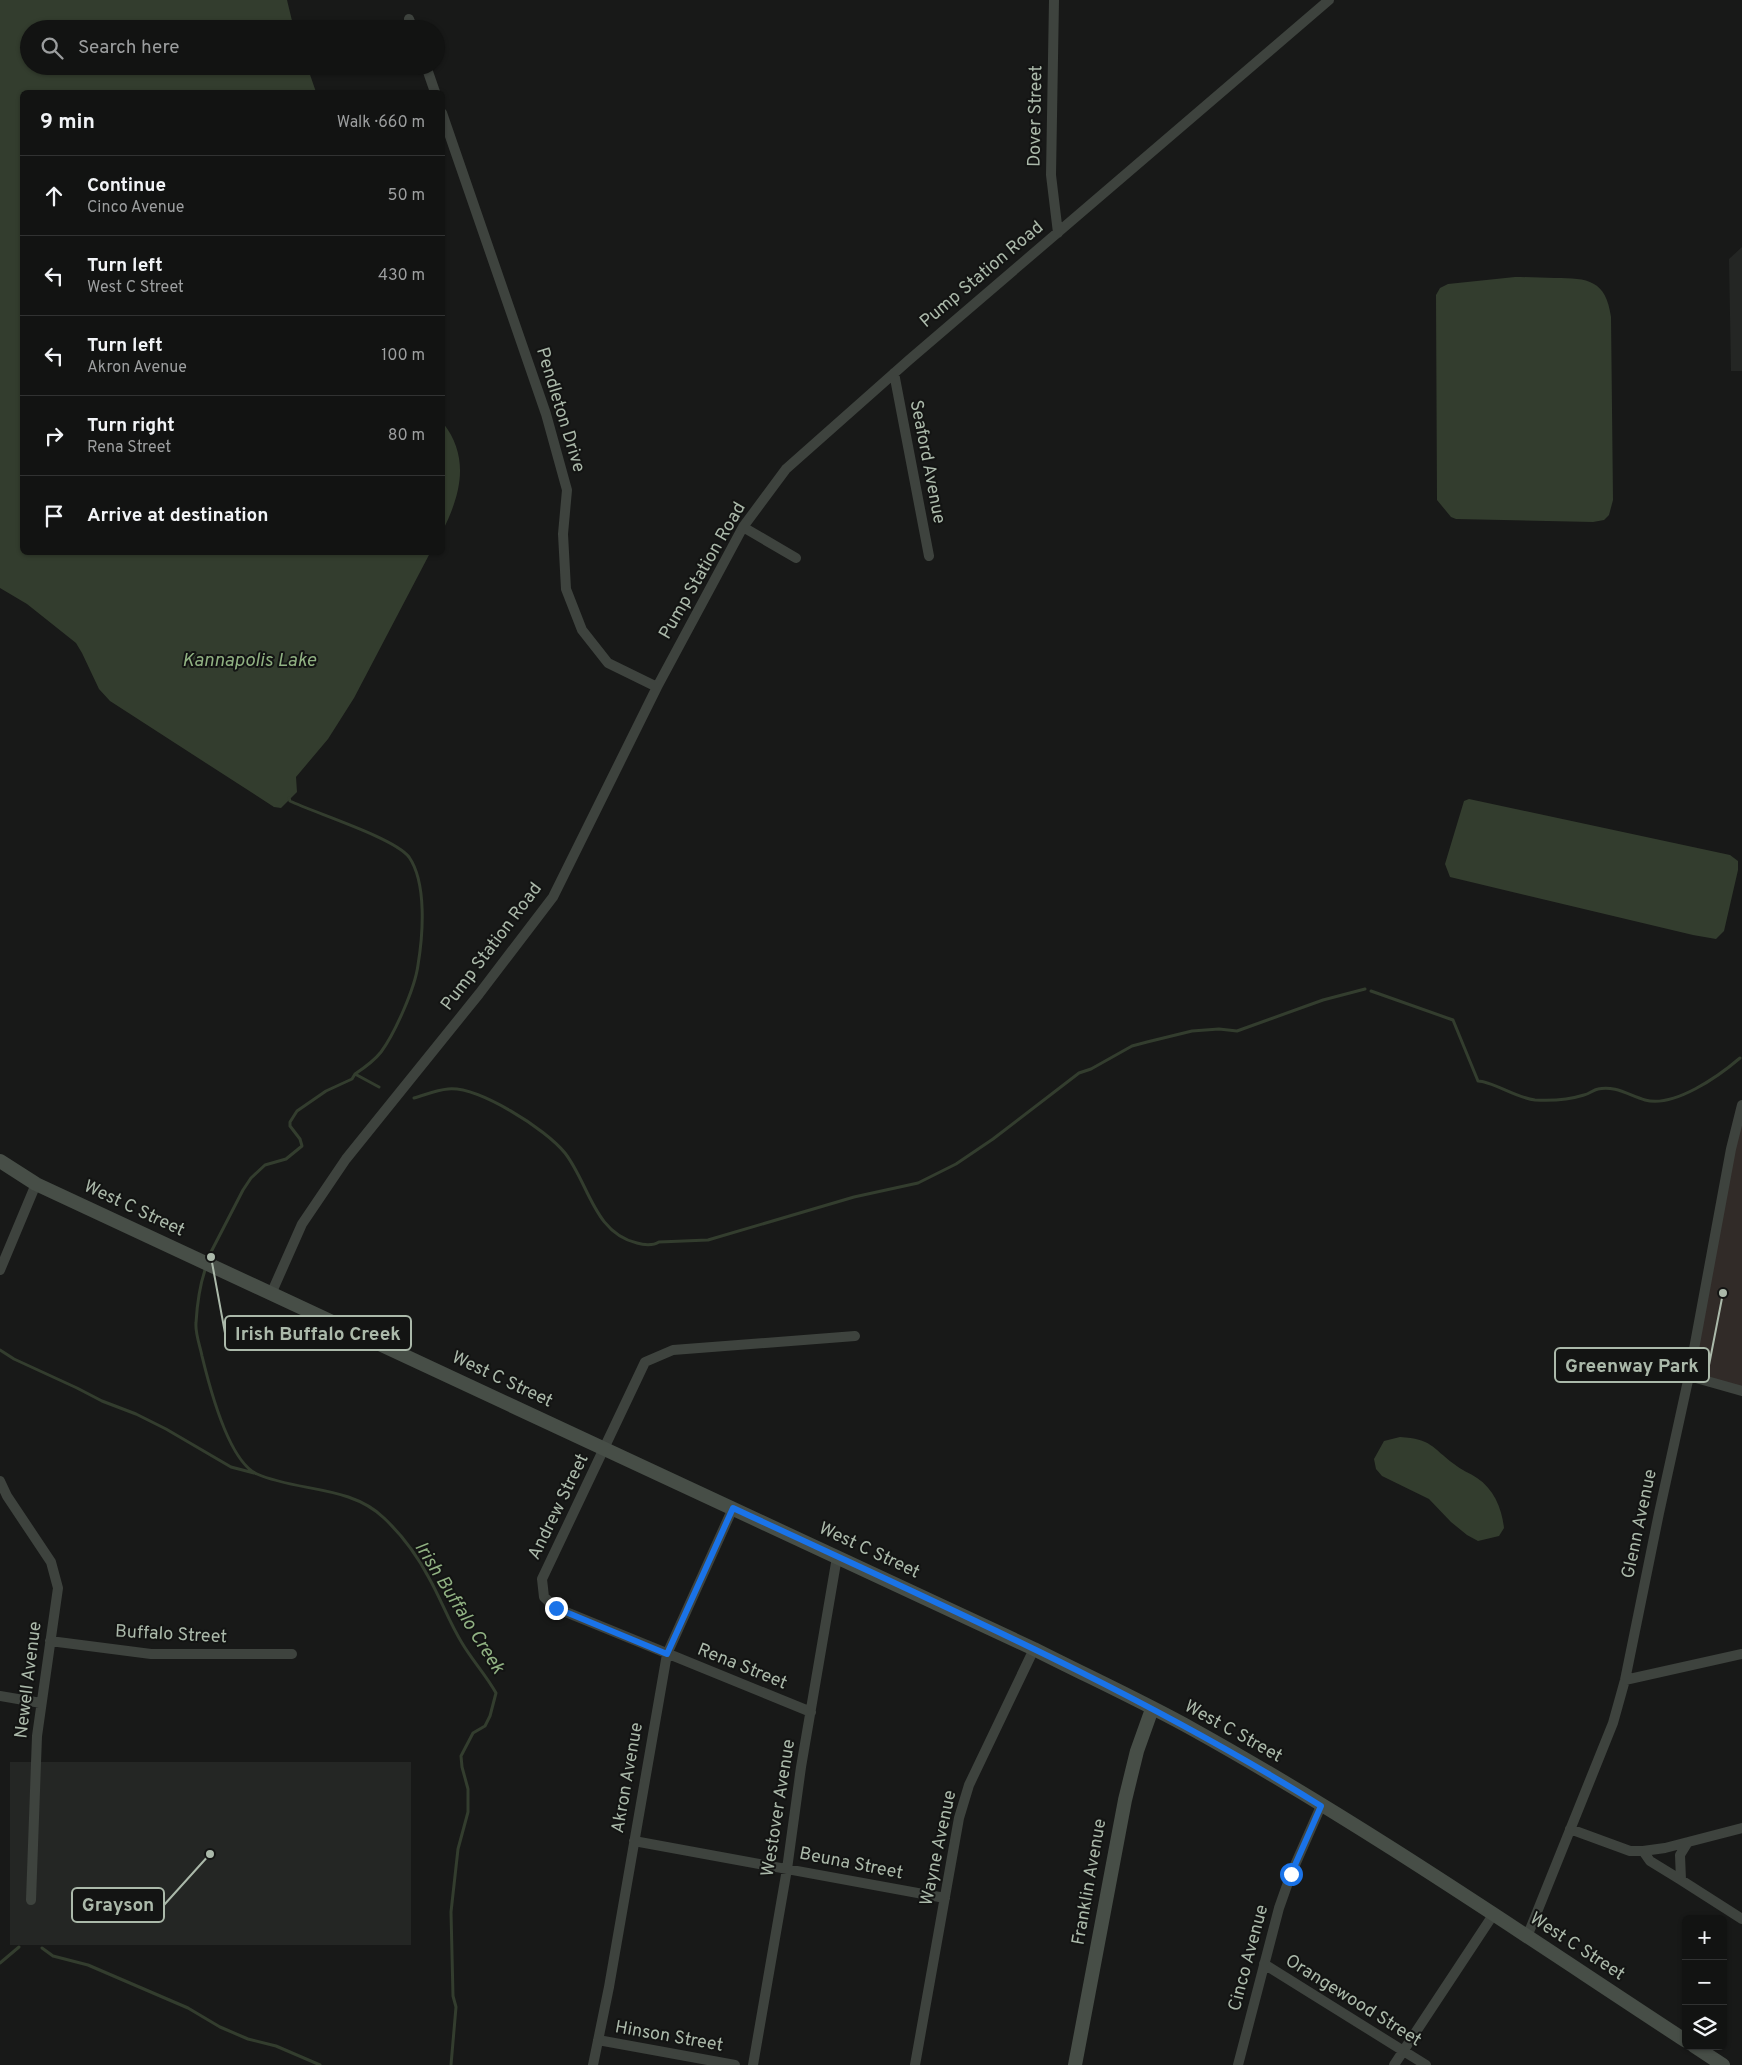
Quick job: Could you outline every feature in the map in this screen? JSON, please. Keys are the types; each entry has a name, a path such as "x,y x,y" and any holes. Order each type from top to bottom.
{"main road":[{"name":"West C Street","path":"0,1161 36,1184 604,1450 837,1556 1034,1649 1193,1729 1321,1806 1494,1915 1682,2038"},
{"name":"Franklin Avenue","path":"1075,2065 1124,1800 1137,1751 1152,1709"},
{"path":"1700,2050 1723,2065"}],"street":[{"name":"Dover Street","path":"1054,0 1051,175 1058,233"},
{"name":"Pump Station Road","path":"271,1294 302,1224 346,1159 479,994 553,897 657,687 743,527 786,469 1329,0"},
{"path":"429,75 434,90"},
{"name":"Pendleton Drive","path":"445,122 546,414 567,490 562,534 566,589 582,630 608,663 657,687"},
{"name":"Seaford Avenue","path":"894,374 929,556"},
{"path":"743,527 796,558"},
{"name":"Glenn Avenue","path":"1527,1937 1613,1723 1625,1680 1689,1376 1731,1149 1742,1105"},
{"path":"0,1270 36,1184"},
{"name":"Andrew Street","path":"542,1579 645,1362 673,1350 855,1336"},
{"path":"1689,1376 1742,1391"},
{"name":"Newell Avenue","path":"0,1481 7,1496 51,1562 58,1588 41,1703 34,1785 31,1900"},
{"name":"Akron Avenue","path":"593,2065 667,1654 733,1508"},
{"name":"Westover Avenue","path":"753,2065 787,1869 837,1556"},
{"name":"Rena Street","path":"542,1579 544,1597 556,1608 811,1712"},
{"name":"Buffalo Street","path":"50,1641 151,1654 292,1654"},
{"name":"Wayne Avenue","path":"915,2065 959,1818 969,1785 1034,1649"},
{"path":"1625,1680 1742,1654"},
{"path":"0,1696 41,1703"},
{"name":"Cinco Avenue","path":"1238,2065 1279,1908 1291,1874 1321,1806"},
{"path":"1570,1829 1630,1851 1644,1851 1665,1848 1742,1828"},
{"name":"Beuna Street","path":"634,1841 945,1898"},
{"path":"1682,1880 1680,1855 1688,1842"},
{"path":"1644,1851 1650,1861 1742,1919"},
{"path":"1394,2065 1494,1915"},
{"name":"Orangewood Street","path":"1264,1964 1426,2065"},
{"name":"Hinson Street","path":"598,2040 735,2065"}],"shaded area":[{"path":"1742,247 1742,371 1731,371 1729,259"},
{"path":"1742,1105 1742,1391 1689,1376"},
{"path":"10,1762 411,1762 411,1945 10,1945"}],"water":[{"name":"Kannapolis Lake","path":"0,0 287,0 292,20 20,20 20,75 310,75 315,90 20,90 20,555 429,555 354,698 328,739 296,777 297,792 281,808 274,807 110,701 99,689 76,643 27,604 0,588"},
{"path":"1515,277 1567,278 1586,281 1600,288 1609,305 1611,317 1613,500 1609,515 1604,520 1593,522 1456,519 1451,517 1437,500 1436,295 1440,288 1448,284"},
{"path":"445,426 457,449 460,462 458,489 445,525"},
{"path":"1469,799 1730,855 1738,861 1738,870 1724,931 1716,939 1693,935 1450,877 1445,864 1464,801"},
{"path":"1400,1437 1425,1442 1488,1488 1496,1500 1501,1514 1504,1528 1499,1536 1478,1541 1451,1522 1429,1499 1382,1476 1376,1469 1374,1459 1384,1441"}],"waterway":[{"name":"Irish Buffalo Creek","path":"209,1261 211,1252 251,1178 265,1165 286,1159 302,1146 300,1139 290,1126 290,1122 297,1111 326,1091 352,1079 355,1074 381,1052 404,1010 418,965 422,924 421,895 415,868 409,857 401,850 372,834 290,801 289,798"},
{"path":"414,1098 435,1091 461,1090 476,1094 528,1121 556,1143 565,1153 602,1218 611,1229 623,1238 648,1245 659,1242 708,1240 854,1197 918,1183 956,1164 993,1139 1079,1073 1091,1069 1132,1046 1192,1031 1219,1029 1237,1031 1323,1000 1365,989"},
{"path":"1371,991 1453,1020 1478,1081 1528,1099 1553,1100 1572,1098 1604,1088 1610,1088 1645,1100 1669,1099 1696,1089 1740,1058"},
{"path":"355,1074 379,1087"},
{"name":"Irish Buffalo Creek","path":"206,1267 198,1302 197,1335 221,1421 237,1454 257,1474 289,1484 340,1494 370,1507 384,1518 403,1538 420,1562 457,1635 496,1693 490,1716 485,1726 473,1733 461,1756 468,1789 468,1812 458,1849 451,1912 453,1996 456,2007 451,2065"},
{"path":"0,1350 14,1359 102,1401 136,1414 166,1429 231,1467 254,1473"},
{"path":"0,1963 19,1947"},
{"path":"42,1948 53,1956 88,1965 188,2008 220,2027 248,2039 276,2046 320,2065"}],"place":[{"name":"Irish Buffalo Creek","path":"211,1257"},
{"name":"Greenway Park","path":"1723,1293"},
{"name":"Grayson","path":"210,1854"}],"route":[{"path":"556,1608 667,1654 733,1508 1034,1649 1193,1729 1321,1806 1291,1874"}]}
